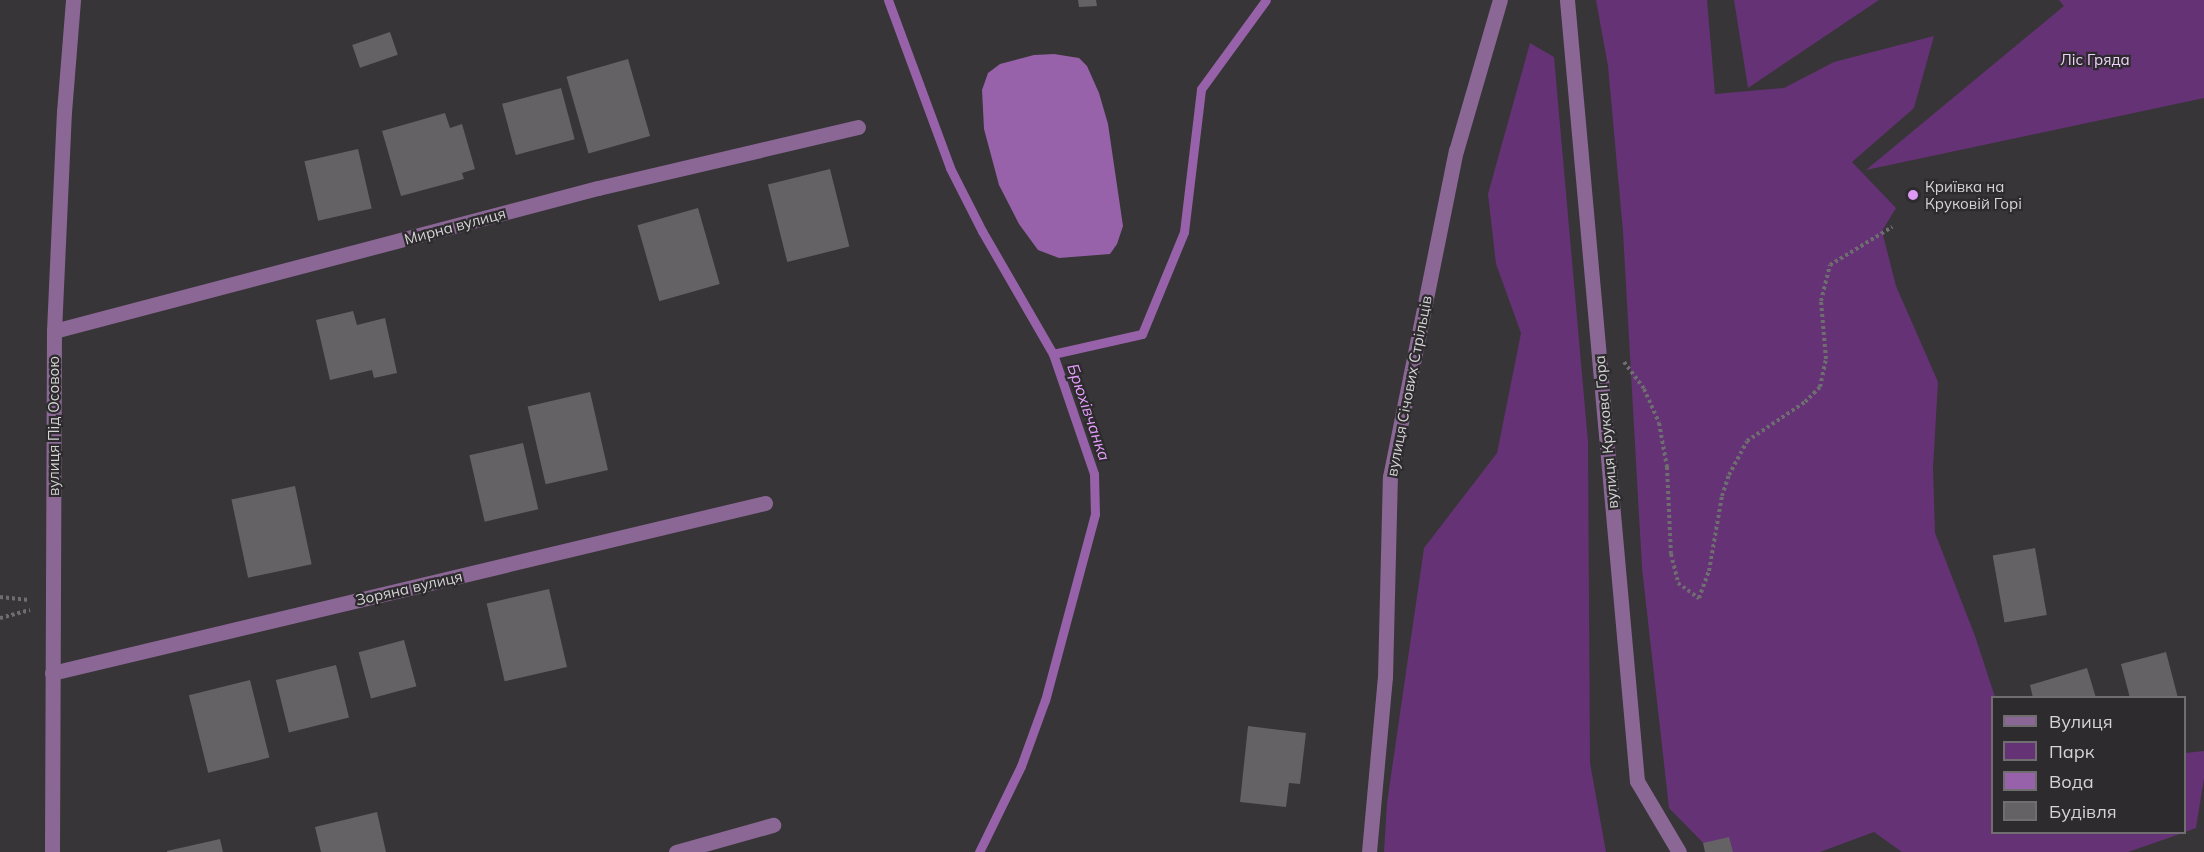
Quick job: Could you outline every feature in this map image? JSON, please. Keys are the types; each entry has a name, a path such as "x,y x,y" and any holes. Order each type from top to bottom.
{"street":[{"name":"вулиця Під Осовою","path":"52,852 54,331 64,112 73,0"},
{"name":"вулиця Січових Стрільців","path":"1368,852 1385,677 1390,477 1456,151 1500,0"},
{"name":"вулиця Крукова Гора","path":"1567,0 1637,781 1679,852"},
{"name":"Мирна вулиця","path":"54,331 598,188 858,127"},
{"name":"Зоряна вулиця","path":"52,673 765,503"},
{"path":"676,852 772,825"}],"path":[{"path":"1596,325 1644,389 1659,423 1667,467 1671,554 1678,584 1699,598 1709,571 1722,496 1729,475 1747,441 1805,402 1820,387 1826,359 1821,301 1830,265 1892,227"}],"green space":[{"path":"1596,0 1707,0 1715,94 1784,88 1834,62 1934,36 1914,108 1852,162 1896,208 1882,231 1896,286 1938,382 1933,468 1935,533 1975,636 1995,696 1991,696 1991,834 2180,834 2128,852 1902,852 1874,832 1820,852 1712,852 1669,808 1642,568 1623,232 1608,66"},
{"path":"1734,0 1879,0 1748,88"},
{"name":"Ліс Гряда","path":"2059,0 2204,0 2204,98 1866,170 2064,6"},
{"path":"1530,43 1554,57 1588,442 1590,763 1606,852 1384,852 1387,803 1424,548 1497,453 1521,333 1496,264 1488,194"},
{"path":"2204,751 2204,778 2196,828 2186,832 2186,753"}],"water":[{"path":"1054,54 1079,58 1087,66 1099,93 1108,124 1123,226 1117,244 1110,254 1059,258 1038,250 1019,224 999,185 984,129 982,90 988,73 1000,64 1034,55"}],"building":[{"path":"1078,0 1096,0 1097,6 1079,7"},
{"path":"390,32 398,55 360,68 352,45"},
{"path":"628,59 650,136 589,154 566,77"},
{"path":"561,88 575,139 516,155 502,104"},
{"path":"445,113 450,128 462,124 475,169 462,173 464,179 401,196 382,131"},
{"path":"358,149 372,208 318,221 304,161"},
{"path":"830,169 849,247 787,262 768,184"},
{"path":"698,208 720,284 659,301 637,225"},
{"path":"353,311 357,325 385,318 397,373 374,378 372,370 330,380 316,320"},
{"path":"590,392 608,470 546,484 528,406"},
{"path":"523,443 538,509 485,522 469,455"},
{"path":"295,486 312,564 248,578 231,500"},
{"path":"2035,548 2047,615 2004,622 1993,555"},
{"path":"549,589 567,667 505,681 487,603"},
{"path":"404,640 416,686 371,699 359,652"},
{"path":"2166,652 2177,696 2129,696 2121,664"},
{"path":"336,665 349,717 289,732 276,680"},
{"path":"2087,668 2095,696 2033,696 2030,685"},
{"path":"250,680 269,758 208,773 189,695"},
{"path":"1248,726 1306,733 1300,784 1289,783 1286,807 1240,802"},
{"path":"377,812 386,852 321,852 315,827"},
{"path":"1729,837 1733,852 1705,852 1703,843"},
{"path":"220,839 223,852 167,852 167,851"}],"waterway":[{"name":"Брюхівчанка","path":"888,0 950,168 982,231 1053,354 1094,474 1095,514 1045,700 1021,766 979,852"},
{"path":"1053,354 1142,334 1184,232 1201,89 1266,0"}],"place":[{"name":"Криївка на Круковій Горі","path":"1913,195"}]}
